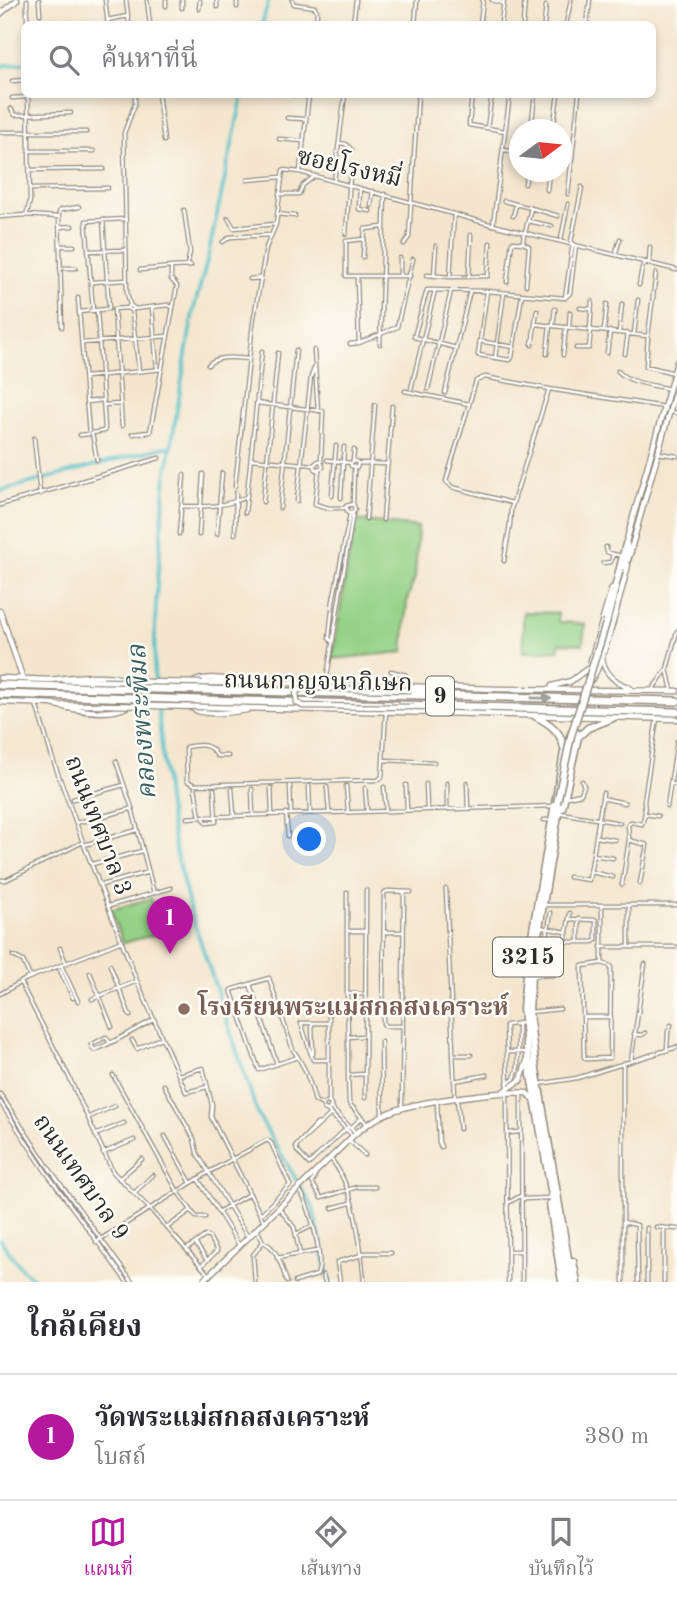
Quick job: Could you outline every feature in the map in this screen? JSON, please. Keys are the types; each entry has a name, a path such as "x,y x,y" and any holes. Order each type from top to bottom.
{"highway":[{"name":"ถนนกาญจนาภิเษก","path":"0,685 203,703 677,712"},
{"name":"ถนนกาญจนาภิเษก","path":"0,694 104,693 203,687 677,701"}],"main road":[{"path":"0,14 17,0"},
{"path":"548,858 573,736 608,620 677,362"},
{"path":"628,546 622,556 589,667 588,677 591,680 595,677 602,655 628,546 677,385"},
{"path":"0,611 23,679"},
{"path":"602,655 603,666 612,677 634,690"},
{"path":"541,688 571,681 589,667"},
{"path":"0,678 50,680 115,677 129,684 132,694 126,707 114,711 73,710 52,704"},
{"path":"257,709 199,712 189,707 184,697 187,686 199,679 410,688"},
{"path":"50,680 104,693"},
{"path":"203,687 248,682"},
{"path":"501,714 484,710 303,706 297,703 295,696 302,688 674,691"},
{"path":"0,702 52,704 104,693"},
{"path":"203,703 257,709 677,719"},
{"path":"535,716 559,733 564,750"},
{"path":"548,858 547,820 559,802 578,737 588,728 613,718"},
{"path":"548,858 561,813 559,802 564,750 572,732 576,732 578,737"},
{"name":"3215","path":"542,1118 529,1012 531,976 548,858"},
{"name":"3215","path":"542,1118 535,1101 521,1023 525,979 548,858"},
{"path":"206,1279 367,1124 402,1108 497,1094 517,1084 523,1077 527,1055"},
{"path":"507,1089 529,1094 535,1101"},
{"path":"542,1118 570,1282"},
{"path":"553,1178 548,1198 570,1282"},
{"path":"553,1178 561,1192 570,1282"}],"street":[{"path":"27,0 27,21"},
{"path":"39,0 40,14"},
{"path":"104,0 107,21"},
{"path":"126,0 129,21"},
{"path":"147,0 150,21"},
{"path":"166,0 166,6"},
{"path":"182,0 182,8"},
{"path":"199,9 200,0"},
{"path":"217,0 217,7"},
{"path":"237,0 237,7"},
{"path":"292,0 294,4 315,7 316,21"},
{"path":"353,21 356,0"},
{"path":"415,21 417,0"},
{"path":"480,21 483,0"},
{"path":"492,0 503,1 501,21"},
{"path":"523,21 525,0"},
{"path":"567,21 571,0"},
{"path":"587,21 590,0"},
{"path":"544,21 546,6"},
{"path":"110,21 128,16"},
{"path":"12,81 21,80"},
{"path":"12,97 21,96"},
{"path":"24,215 29,208 30,189 29,98"},
{"path":"135,98 125,131 125,219 129,306 133,310 139,371"},
{"path":"159,98 164,141"},
{"path":"300,171 308,98"},
{"path":"334,180 344,98"},
{"path":"404,244 409,237 418,98"},
{"path":"471,98 469,124 506,131"},
{"path":"487,128 491,98"},
{"path":"493,225 510,98"},
{"path":"532,119 535,98"},
{"path":"555,119 557,98"},
{"path":"572,158 579,98"},
{"path":"10,109 15,115 71,113"},
{"path":"288,118 306,119"},
{"path":"0,132 86,132"},
{"path":"279,139 303,141"},
{"path":"339,142 352,150"},
{"path":"503,150 509,151"},
{"path":"64,151 64,158"},
{"path":"29,152 94,151"},
{"path":"29,170 104,169"},
{"name":"ซอยโรงหมี่","path":"235,486 248,359 266,248 276,224 281,177 285,169 334,180 349,180 360,188 493,225 616,251 677,270"},
{"path":"279,194 299,194 303,185 315,176"},
{"path":"247,180 281,177"},
{"path":"346,234 349,180"},
{"path":"547,190 548,182"},
{"path":"568,194 569,182"},
{"path":"456,348 414,337 425,291 488,291 565,298 570,293 573,241 583,187"},
{"path":"30,189 108,188"},
{"path":"360,188 359,209 370,211"},
{"path":"371,206 373,191"},
{"path":"380,344 385,194"},
{"path":"505,201 558,216"},
{"path":"561,238 568,204"},
{"path":"513,216 516,205"},
{"path":"62,327 58,217 63,208 79,207"},
{"path":"523,243 531,208"},
{"path":"140,270 189,266 190,252 184,210"},
{"path":"277,214 295,216"},
{"path":"450,277 454,214"},
{"path":"0,218 24,215 58,217"},
{"path":"228,218 234,228 276,224"},
{"path":"103,219 109,309"},
{"path":"80,435 105,430 100,342 90,282 86,221 125,219"},
{"path":"528,222 551,226"},
{"path":"60,227 72,226"},
{"path":"363,257 366,228 383,226"},
{"path":"223,242 230,237 271,235"},
{"path":"469,278 471,235"},
{"path":"364,239 346,241 346,276 410,276"},
{"path":"616,251 620,239"},
{"path":"507,282 512,242 523,243 530,246 526,285"},
{"path":"427,275 469,278 488,276 490,243"},
{"path":"60,246 74,246"},
{"path":"434,276 436,246"},
{"path":"639,285 650,247"},
{"path":"88,251 126,250"},
{"path":"400,258 400,275"},
{"path":"350,344 396,329 413,259"},
{"path":"132,435 150,432 177,286 171,279 171,267"},
{"path":"60,268 76,268"},
{"path":"656,273 646,366 674,373"},
{"path":"358,276 359,343"},
{"path":"250,279 262,278"},
{"path":"90,282 127,280"},
{"path":"411,388 435,290"},
{"path":"428,389 451,291"},
{"path":"445,393 470,291"},
{"path":"488,291 479,341 480,356 511,360 522,295"},
{"path":"495,358 504,293"},
{"path":"78,298 86,401 97,460"},
{"path":"634,334 638,300"},
{"path":"576,348 588,349 592,301"},
{"path":"604,331 607,304"},
{"path":"619,332 622,304"},
{"path":"79,312 129,306"},
{"path":"152,307 160,369"},
{"path":"133,310 172,307"},
{"path":"580,308 591,309"},
{"path":"114,309 122,426"},
{"path":"547,354 555,309"},
{"path":"532,345 537,310"},
{"path":"563,355 570,312"},
{"path":"535,324 648,336"},
{"path":"607,353 610,331"},
{"path":"625,354 628,334"},
{"path":"82,343 168,336"},
{"path":"479,341 514,347"},
{"path":"280,508 296,350"},
{"path":"314,350 318,411"},
{"path":"245,513 262,351"},
{"path":"263,502 278,353"},
{"path":"208,365 220,359 248,359"},
{"path":"84,377 160,369"},
{"path":"297,501 314,369"},
{"path":"618,371 621,376 670,389"},
{"path":"512,503 447,484 446,476 479,378 664,407"},
{"path":"504,561 512,503 549,389"},
{"path":"405,391 469,404"},
{"path":"86,401 104,400"},
{"path":"256,403 323,411 323,467 319,470 315,504 345,508 351,513"},
{"path":"104,405 120,404"},
{"path":"366,519 375,405"},
{"path":"383,520 392,406"},
{"path":"669,412 677,413"},
{"path":"34,438 40,494"},
{"path":"332,496 336,446"},
{"path":"341,498 344,447"},
{"path":"326,683 331,641 329,638 351,513 355,509 354,469 351,467 354,450"},
{"path":"657,453 677,456"},
{"path":"0,505 159,458"},
{"path":"251,459 314,464 319,470"},
{"path":"314,464 318,460 321,461"},
{"path":"327,460 388,464"},
{"path":"354,469 358,467 358,463"},
{"path":"217,534 222,473"},
{"path":"199,535 203,474"},
{"path":"179,534 184,475"},
{"path":"235,534 236,493"},
{"path":"182,506 220,507 246,497"},
{"path":"345,508 348,504 353,504"},
{"path":"606,547 607,552 622,556"},
{"path":"603,563 611,562 613,554"},
{"path":"652,690 667,670 677,631"},
{"path":"667,670 674,691"},
{"path":"391,671 405,675 410,688"},
{"name":"ถนนเทศบาล 3","path":"36,704 51,757 76,823 177,1076"},
{"path":"228,756 217,756 213,748 208,746 186,747 186,773 189,784 378,780 382,777 386,712"},
{"path":"622,885 629,824 641,824 645,814 644,801 657,719"},
{"path":"667,807 677,741"},
{"path":"383,760 434,762"},
{"path":"116,761 132,808 154,893"},
{"path":"467,782 468,808"},
{"path":"187,818 447,809 559,802 581,794 584,786 582,782"},
{"path":"447,783 447,809"},
{"path":"426,784 427,809"},
{"path":"670,784 677,784"},
{"path":"73,799 124,785"},
{"path":"406,785 407,810"},
{"path":"288,836 290,786"},
{"path":"309,786 310,813"},
{"path":"346,786 348,811"},
{"path":"327,787 329,812"},
{"path":"384,787 386,810"},
{"path":"195,788 204,822 214,824 214,789"},
{"path":"271,788 272,814"},
{"path":"365,788 367,811"},
{"path":"232,789 234,815"},
{"path":"252,789 253,815"},
{"path":"588,886 603,793"},
{"path":"602,798 625,803"},
{"path":"76,823 132,808"},
{"path":"561,813 620,823"},
{"path":"645,814 658,816"},
{"path":"0,880 6,880 84,843 137,830"},
{"path":"597,836 615,840"},
{"path":"629,840 646,845 640,883"},
{"path":"92,864 142,851"},
{"path":"593,855 613,858"},
{"path":"102,886 149,872"},
{"path":"590,872 613,877"},
{"path":"569,877 589,880"},
{"path":"109,906 170,888"},
{"path":"446,889 454,1081 460,1129"},
{"path":"365,1098 366,890"},
{"path":"402,1026 383,1024 385,891 411,892"},
{"path":"347,892 349,1103 367,1124"},
{"path":"402,1108 404,892"},
{"path":"543,905 677,905"},
{"path":"601,963 602,906"},
{"path":"629,906 629,947"},
{"path":"564,948 570,913"},
{"path":"544,951 551,914"},
{"path":"565,942 595,942 595,919 570,919"},
{"path":"579,919 579,942"},
{"path":"539,928 567,932"},
{"path":"347,931 365,931"},
{"path":"384,932 403,932"},
{"path":"0,994 20,982 122,941"},
{"path":"60,947 66,963"},
{"path":"601,947 677,947"},
{"path":"13,956 23,961 30,978"},
{"path":"601,963 611,966 610,1058 584,1058 582,966 601,963"},
{"path":"631,1061 645,964"},
{"path":"110,965 130,1016"},
{"path":"60,966 73,998"},
{"path":"60,966 78,1001"},
{"path":"90,973 112,1027"},
{"path":"531,976 553,975"},
{"path":"298,1057 259,1070 231,990 269,978 293,1051 298,1057 305,1067 315,1101 324,1108 329,1107"},
{"path":"92,999 137,981"},
{"path":"20,982 113,1172 187,1249 201,1266 206,1279"},
{"path":"250,984 276,1064"},
{"path":"347,993 365,994"},
{"path":"529,1012 560,1009"},
{"path":"330,1017 329,1107 331,1114 348,1128"},
{"path":"583,1017 611,1017"},
{"path":"110,1042 106,1037 91,1045 95,1050 153,1020"},
{"path":"313,1060 302,1023 330,1023"},
{"path":"312,1023 313,1060"},
{"path":"507,1089 516,1077 521,1023 506,1025 508,1282"},
{"path":"667,1050 671,1025"},
{"path":"634,1034 645,1033"},
{"path":"348,1037 364,1036"},
{"path":"132,1040 137,1049 161,1038"},
{"path":"382,1042 382,1115"},
{"path":"539,1084 577,1078 677,1047"},
{"path":"507,1052 527,1055"},
{"path":"453,1055 471,1055"},
{"path":"313,1060 329,1060"},
{"path":"623,1063 623,1282"},
{"path":"207,1087 186,1092 177,1076 203,1068 207,1087 211,1111 211,1117 264,1222"},
{"path":"348,1074 364,1074"},
{"path":"113,1075 178,1192 196,1217 205,1217"},
{"path":"454,1081 487,1075"},
{"path":"164,1085 194,1139 197,1153 248,1237"},
{"path":"522,1092 522,1282"},
{"name":"ถนนเทศบาล 9","path":"0,1094 98,1240"},
{"name":"ถนนเทศบาล 9","path":"0,1102 46,1172 130,1282"},
{"path":"437,1102 441,1147"},
{"path":"323,1105 329,1107 348,1128 365,1155"},
{"path":"88,1117 115,1106"},
{"path":"331,1114 296,1146 297,1151 309,1164 362,1117"},
{"path":"95,1135 124,1123"},
{"path":"439,1128 448,1126"},
{"path":"508,1133 519,1132"},
{"path":"165,1136 191,1183"},
{"path":"103,1153 134,1140"},
{"path":"98,1240 264,1141 271,1143 290,1185 260,1216"},
{"path":"330,1158 338,1168 351,1203 365,1282"},
{"path":"119,1179 142,1159"},
{"path":"315,1173 312,1182 321,1198 346,1190 375,1186"},
{"path":"134,1193 153,1175"},
{"path":"198,1180 240,1246"},
{"path":"295,1282 318,1274 313,1225 301,1192"},
{"path":"217,1212 249,1194"},
{"path":"508,1203 522,1197 548,1198"},
{"path":"332,1208 351,1203"},
{"path":"279,1208 292,1223 300,1254"},
{"path":"167,1228 191,1210"},
{"path":"623,1222 634,1222 637,1225 638,1282"},
{"path":"296,1234 313,1225"},
{"path":"656,1227 677,1229"},
{"path":"647,1228 647,1282"},
{"path":"664,1228 664,1282"},
{"path":"257,1229 263,1242 271,1246 287,1282"},
{"path":"187,1249 205,1236 209,1237 217,1249 201,1266"},
{"path":"255,1282 253,1255 263,1242"},
{"path":"195,1243 207,1260"},
{"path":"277,1258 317,1251"},
{"path":"508,1251 522,1251"},
{"path":"340,1282 337,1262 362,1254 391,1254"},
{"path":"323,1275 325,1282"}],"green space":[{"path":"355,520 418,527 415,577 407,600 403,652 332,659"},
{"path":"523,612 558,613 558,622 585,624 583,644 560,643 558,650 523,652"},
{"path":"151,898 161,933 123,943 111,910"}],"waterway":[{"name":"คลองพระพิมล","path":"263,21 269,0"},
{"path":"0,66 21,63"},
{"name":"คลองพระพิมล","path":"242,98 206,265 193,312 165,484 156,601 154,671 167,800 175,849 190,910 258,1115 313,1208 330,1282"},
{"path":"0,491 172,447"},
{"path":"0,1240 22,1269 36,1282"}],"place":[{"name":"วัดพระแม่สกลสงเคราะห์","path":"170,954"},
{"name":"โรงเรียนพระแม่สกลสงเคราะห์","path":"184,1009"}]}
